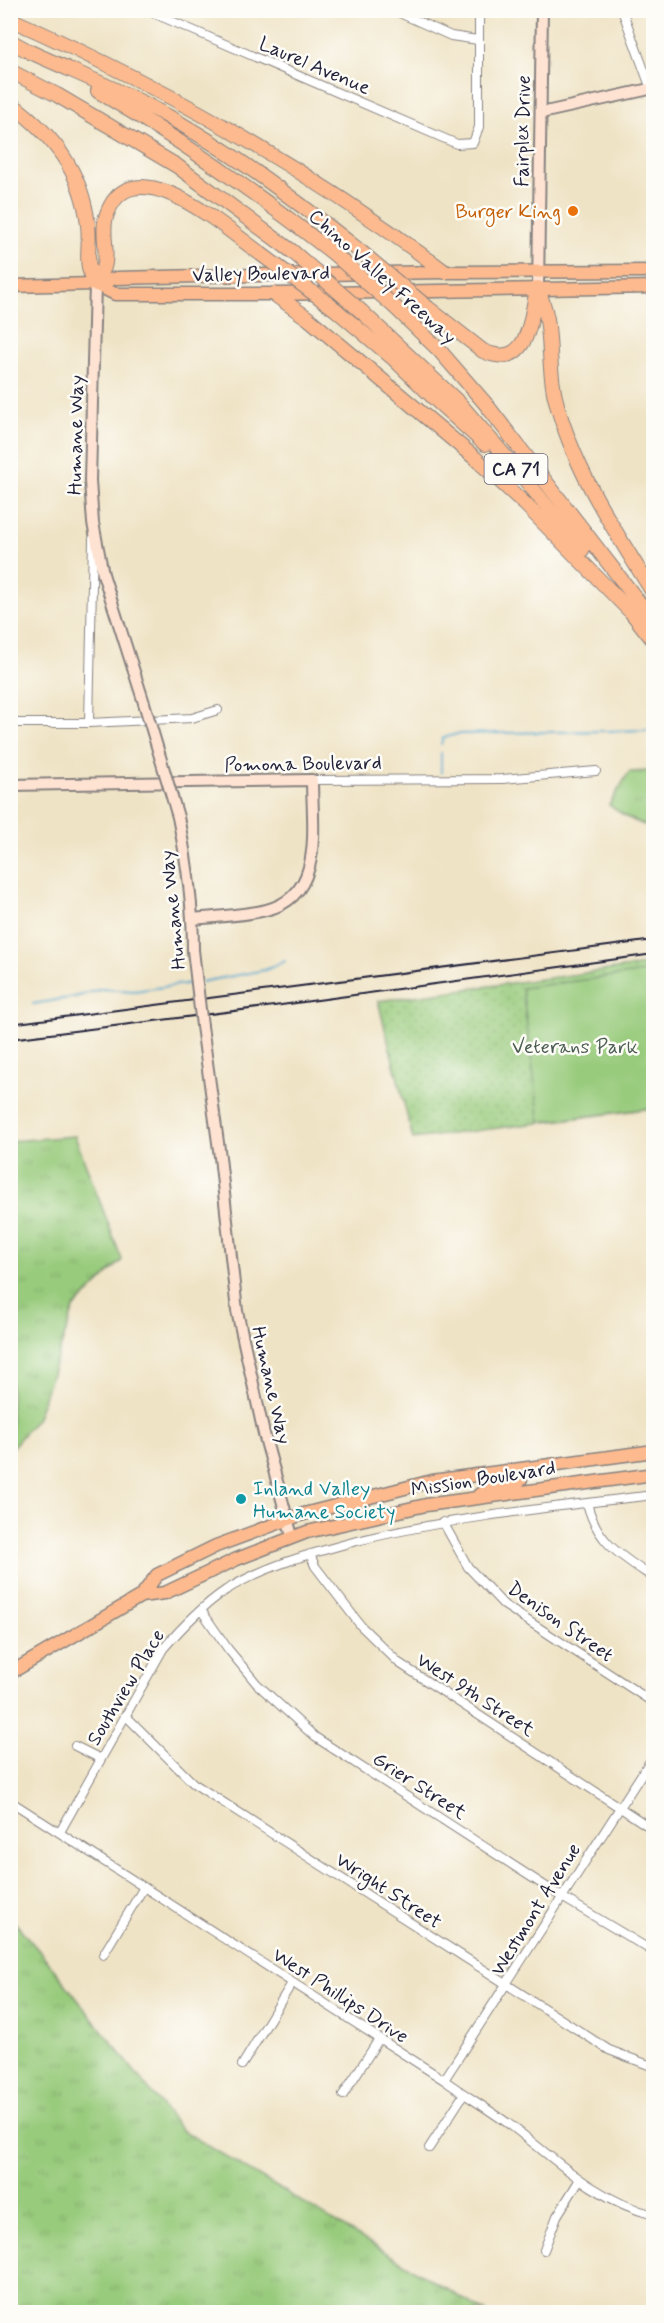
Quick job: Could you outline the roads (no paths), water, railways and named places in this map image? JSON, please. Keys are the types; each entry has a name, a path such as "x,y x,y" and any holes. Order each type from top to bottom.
{"highway":[{"path":"10,19 112,68 278,158 356,208 445,272"},
{"name":"Chino Valley Freeway","path":"10,41 172,135 272,205 333,253 396,308 439,350 485,404 654,622"},
{"path":"26,50 142,103 179,123 287,194 428,308 491,355 507,355 514,352 528,335 538,288"},
{"name":"CA 71","path":"10,71 57,95 177,166 293,252 362,312 459,403 524,478 654,641"},
{"path":"10,103 33,120 52,140 69,165 83,200 88,226 88,270 95,284"},
{"path":"95,284 105,266 106,216 121,194 139,186 157,188 184,200 335,309 394,359 436,400 524,478"},
{"path":"538,288 546,317 555,394 565,430 596,500 654,594"},
{"path":"274,294 309,319 475,458 525,504 629,610"}],"main road":[{"name":"Valley Boulevard","path":"10,286 95,284 117,278 654,271"},
{"name":"Valley Boulevard","path":"95,284 115,294 274,294 654,287"},
{"path":"10,1673 141,1596 158,1575 216,1546 286,1519 404,1487 654,1450"},
{"path":"476,1498 488,1488 519,1481 521,1479 520,1469"},
{"name":"Mission Boulevard","path":"141,1596 165,1593 196,1577 292,1536 426,1505 654,1474"}],"street":[{"name":"Laurel Avenue","path":"146,10 457,144 472,143 479,128 478,40"},
{"path":"393,10 451,36 478,40 479,10"},
{"name":"Fairplex Drive","path":"538,288 542,10"},
{"path":"541,113 652,88 622,10"},
{"name":"Humane Way","path":"95,284 90,481 93,523 103,574 178,817 185,850 193,919 193,950 220,1156 237,1311 249,1371 292,1536"},
{"path":"89,723 93,523"},
{"path":"10,723 89,723 192,718 218,710"},
{"name":"Pomona Boulevard","path":"10,785 502,779 596,771"},
{"path":"193,919 266,910 291,899 299,892 307,879 311,860 312,780"},
{"name":"Southview Place","path":"60,1832 164,1649 201,1610 226,1591 258,1573 310,1554 384,1534 443,1522 654,1495"},
{"path":"586,1503 598,1533 616,1553 654,1578"},
{"name":"Denison Street","path":"443,1522 468,1567 504,1605 654,1703"},
{"name":"West 9th Street","path":"310,1554 320,1573 361,1626 399,1663 654,1830"},
{"name":"Grier Street","path":"201,1610 228,1649 257,1684 315,1737 562,1897 654,1952"},
{"name":"Wright Street","path":"125,1715 193,1784 609,2050 654,2067"},
{"path":"75,1746 100,1759"},
{"name":"Westmont Avenue","path":"444,2080 654,1755"},
{"name":"West Phillips Drive","path":"10,1801 444,2080 510,2125 580,2179 615,2201 654,2215"},
{"path":"103,1955 144,1887"},
{"path":"242,2065 292,1983"},
{"path":"343,2095 379,2039"},
{"path":"429,2148 464,2094"},
{"path":"544,2250 557,2216 580,2179"}],"waterway":[{"path":"441,744 443,738 457,734 654,730"},
{"path":"441,753 441,773"},
{"path":"201,982 265,970 285,961"},
{"path":"33,1004 75,997 102,989 134,991 192,983"}],"railway":[{"path":"10,1024 654,940"},
{"path":"10,1039 274,1006 654,954"}],"place":[{"name":"Burger King","path":"573,211"},
{"name":"Inland Valley Humane Society","path":"241,1499"}],"park label":[{"name":"Veterans Park","path":"575,1046"}]}
